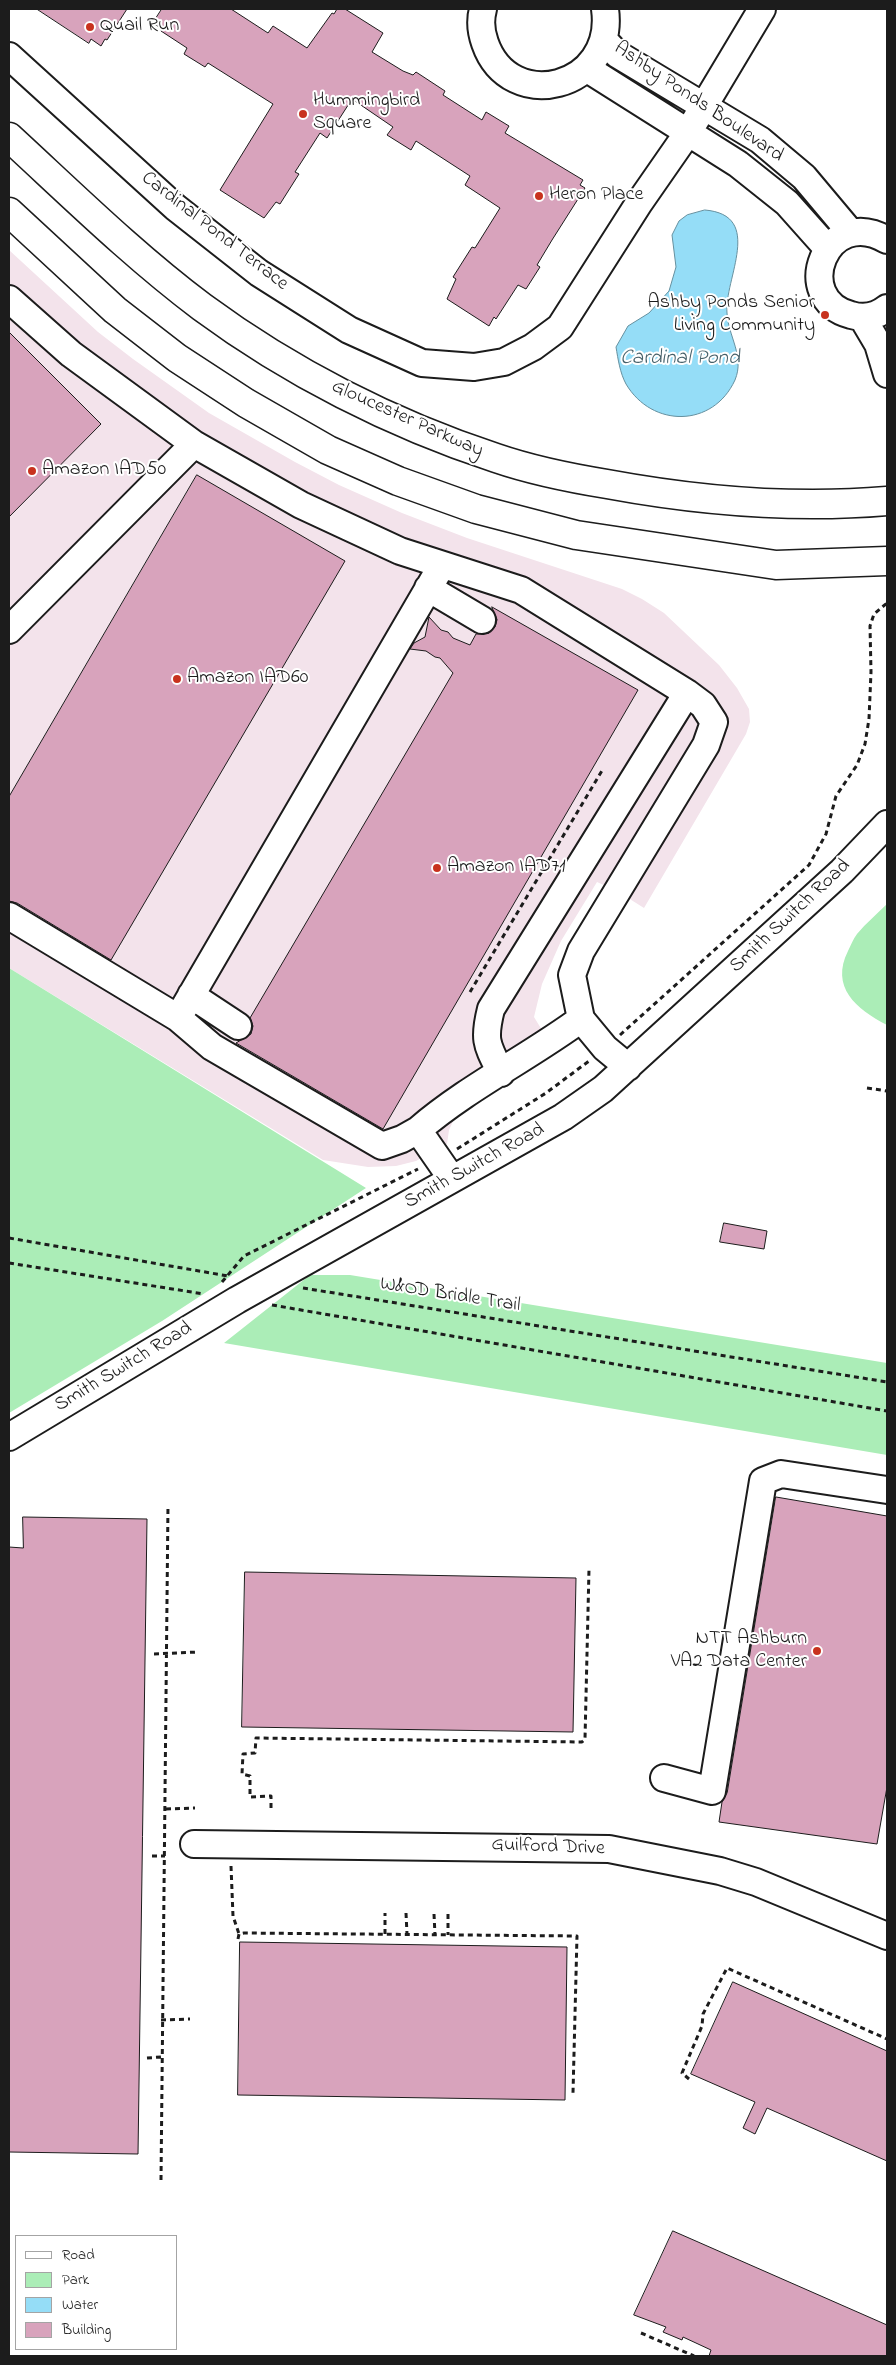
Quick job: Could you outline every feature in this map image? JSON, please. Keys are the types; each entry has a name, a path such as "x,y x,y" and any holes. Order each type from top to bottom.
{"main road":[{"name":"Gloucester Parkway","path":"9,137 148,263 202,307 258,345 324,384 407,424 496,459 575,479 644,491 725,501 816,506 887,501"},
{"path":"9,212 115,310 177,358 246,404 328,450 398,481 476,509 576,534 776,565 887,561"}],"street":[{"name":"Ashby Ponds Boulevard","path":"483,9 482,34 488,52 500,67 515,78 533,84 552,85 571,79 586,68 597,55 604,40 605,9"},
{"name":"Cardinal Pond Terrace","path":"9,56 175,207 259,273 349,330 422,363 474,368 504,362 533,348 560,327 639,203 705,106 762,9"},
{"name":"Ashby Ponds Boulevard","path":"604,40 617,54 760,140 804,177 851,233"},
{"name":"Ashby Ponds Boulevard","path":"586,68 689,131 738,164 787,203 828,249"},
{"path":"887,240 869,232 851,233 838,239 823,257 819,276 824,294 836,308 844,313 862,317 873,316 887,308"},
{"path":"9,299 71,354 194,444 301,505 400,551 520,590 688,692 702,705 714,722 706,744 581,951 572,975 581,1019 605,1048 628,1068"},
{"path":"862,317 878,344 887,374"},
{"path":"9,630 194,444"},
{"path":"178,1018 442,565"},
{"path":"424,595 476,626"},
{"path":"501,1073 487,1044 486,1031 491,1010 688,692"},
{"name":"Smith Switch Road","path":"9,1437 229,1288 270,1294 445,1170 563,1117 603,1089 628,1068 842,871 887,824"},
{"path":"9,916 178,1018 212,1047 382,1146 402,1139 418,1130 444,1108 549,1043 581,1019"},
{"path":"191,995 238,1026"},
{"path":"418,1130 445,1170"},
{"path":"664,1778 712,1790 763,1482 781,1474 887,1490"},
{"name":"Guilford Drive","path":"194,1844 609,1849 720,1870 756,1882 887,1936"}],"path":[{"path":"229,1288 227,1276 244,1256 381,1186 445,1170 605,1048 766,906 809,865 826,834 836,796 857,765 865,744 869,719 871,672 870,626 874,614 887,603"},
{"path":"470,992 603,769"},
{"path":"867,1088 887,1091"},
{"path":"9,1238 227,1276"},
{"path":"9,1263 229,1288"},
{"path":"227,1276 229,1288"},
{"path":"270,1294 887,1411"},
{"name":"W&OD Bridle Trail","path":"270,1294 887,1382"},
{"path":"161,2180 161,2020 166,1809 168,1505"},
{"path":"271,1808 271,1796 250,1797 250,1776 242,1774 243,1754 255,1753 256,1738 582,1742 585,1739 587,1703 589,1570"},
{"path":"154,1654 198,1652"},
{"path":"166,1809 195,1808"},
{"path":"152,1856 165,1856"},
{"path":"230,1861 233,1916 239,1934 238,1939"},
{"path":"385,1913 385,1934"},
{"path":"406,1913 407,1934"},
{"path":"434,1914 435,1934"},
{"path":"448,1914 448,1935"},
{"path":"239,1934 577,1936 573,2093"},
{"path":"689,2079 682,2073 702,2026 703,2014 727,1968 887,2039"},
{"path":"161,2020 190,2019"},
{"path":"147,2058 161,2057"},
{"path":"642,2333 694,2356"}],"shaded area":[{"path":"9,250 98,332 133,359 209,413 295,462 339,485 402,513 467,538 622,589 642,599 664,613 719,665 737,688 749,709 750,722 746,734 644,908 617,891 597,882 561,941 542,984 534,1017 556,1053 456,1115 449,1130 447,1144 416,1161 396,1166 368,1167 323,1160 9,968"}],"green space":[{"path":"887,904 887,1025 865,1012 856,1004 844,986 842,976 843,964 854,938"},
{"path":"9,968 366,1188 162,1321 9,1413"},
{"path":"310,1275 350,1275 887,1363 887,1455 224,1343"}],"water":[{"name":"Cardinal Pond","path":"705,210 723,214 733,223 738,236 727,313 737,354 738,371 725,396 712,407 698,414 666,415 651,409 637,398 626,384 616,347 628,326 649,313 669,291 676,267 672,235 679,221 687,215"}],"building":[{"name":"Quail Run","path":"37,9 127,9 101,46 91,39 89,43"},
{"path":"162,9 231,9 268,33 273,26 307,48 332,13 334,14 337,9 345,9 383,33 372,52 403,71 413,75 416,72 445,91 443,95 482,120 486,112 509,126 505,133 583,180 580,185 585,188 537,265 540,267 526,289 518,285 496,319 494,317 489,326 447,299 456,279 453,277 472,247 475,248 500,208 465,185 470,176 416,141 411,150 387,135 393,127 352,99 327,138 320,133 295,172 299,174 280,204 276,202 264,218 220,190 273,104 208,63 205,67 184,54 187,48 161,31 162,29 153,23"},
{"name":"Amazon IAD50","path":"9,332 101,424 9,517"},
{"name":"Amazon IAD60","path":"197,475 345,561 111,960 17,903 9,901 9,797"},
{"name":"Amazon IAD71","path":"492,607 638,690 383,1129 236,1043 251,1034 253,1026 250,1018 453,673 440,658 426,651 410,649 414,643 425,637 429,617 441,630 448,632 453,638 470,645 476,634 489,633 495,627 497,620"},
{"path":"724,1223 767,1231 764,1249 720,1242"},
{"name":"NTT Ashburn VA2 Data Center","path":"776,1497 887,1516 887,1787 877,1844 719,1822 722,1802 727,1793"},
{"path":"23,1517 147,1519 138,2154 9,2152 9,1547 23,1548"},
{"path":"245,1572 576,1578 573,1732 242,1727"},
{"path":"240,1942 567,1947 565,2100 238,2095"},
{"path":"733,1982 887,2051 887,2161 767,2108 755,2134 743,2128 755,2102 691,2074"},
{"path":"673,2231 887,2325 887,2356 709,2356 711,2350 683,2337 682,2340 663,2332 666,2327 634,2315"}],"place":[{"name":"Quail Run","path":"90,27"},
{"name":"Hummingbird Square","path":"303,114"},
{"name":"Heron Place","path":"539,196"},
{"name":"Ashby Ponds Senior Living Community","path":"825,315"},
{"name":"Amazon IAD50","path":"32,471"},
{"name":"Amazon IAD60","path":"177,679"},
{"name":"Amazon IAD71","path":"437,868"},
{"name":"NTT Ashburn VA2 Data Center","path":"817,1651"}]}
